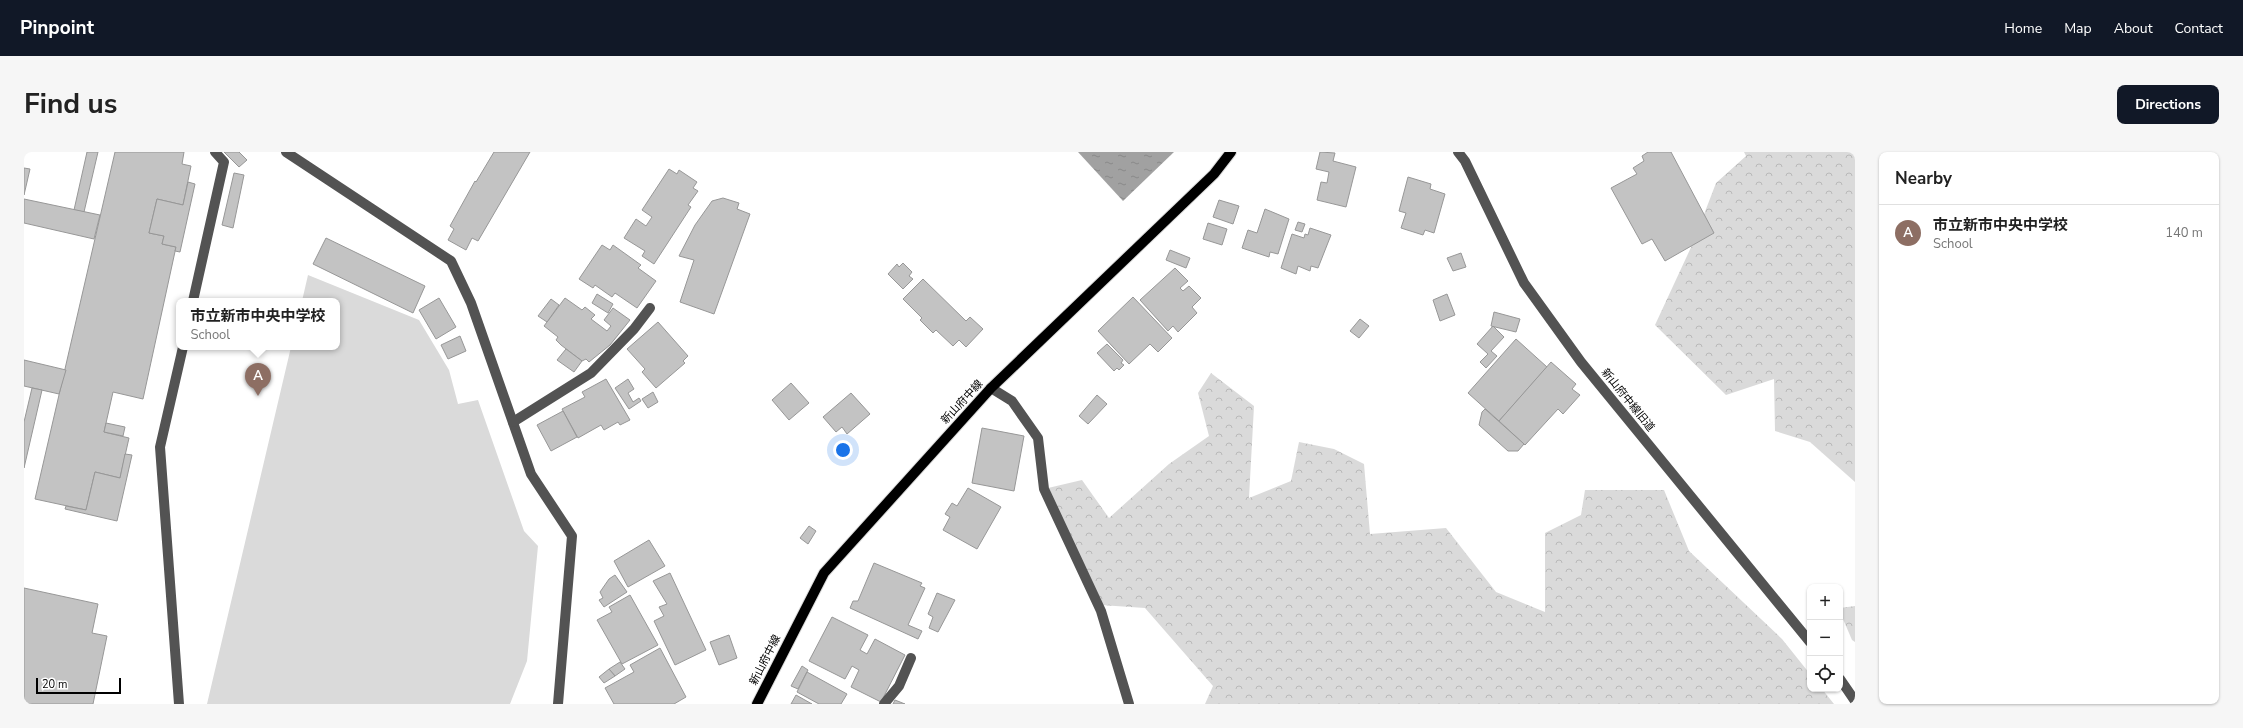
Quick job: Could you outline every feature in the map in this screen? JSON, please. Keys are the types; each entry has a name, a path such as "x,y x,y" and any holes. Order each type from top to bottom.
{"main road":[{"name":"新山府中線","path":"757,704 824,573 991,388 1214,174 1231,152"}],"street":[{"path":"194,298 224,162 215,152"},
{"path":"286,152 452,262 471,303 531,474 572,536 558,704"},
{"name":"新山府中線旧道","path":"1458,152 1465,161 1524,283 1581,362 1807,638"},
{"path":"513,422 591,373 634,330 650,308"},
{"path":"180,704 160,448 182,350"},
{"path":"991,388 1012,401 1038,438 1044,489 1101,610 1128,704"},
{"path":"884,704 899,686 911,658"},
{"path":"1843,683 1855,701"}],"green space":[{"path":"1744,152 1855,152 1855,482 1810,442 1775,431 1774,379 1726,395 1655,325 1693,243 1716,183 1746,156"},
{"path":"308,275 419,320 449,370 458,404 478,400 524,531 538,546 527,661 510,704 207,704 290,350 340,350 340,298 303,298"},
{"path":"1211,373 1254,406 1249,498 1291,481 1299,442 1334,449 1364,464 1370,534 1446,528 1496,592 1545,612 1545,533 1581,515 1585,490 1664,490 1689,551 1782,639 1807,670 1807,692 1824,692 1834,704 1205,704 1213,686 1145,608 1101,605 1048,488 1082,480 1109,518 1169,464 1209,436 1198,393"},
{"path":"1855,606 1855,642 1852,640 1843,619 1843,608"}],"water":[{"path":"1078,152 1174,152 1123,201"}],"building":[{"path":"87,152 98,152 84,212 74,210"},
{"path":"115,152 184,152 182,164 191,166 183,205 157,199 149,233 164,236 162,244 176,247 143,399 113,392 104,432 129,438 120,478 95,472 86,510 35,499"},
{"path":"224,152 239,152 247,160 239,167"},
{"path":"494,152 530,152 478,241 472,238 466,250 448,240 454,229 450,226 475,181 476,182"},
{"path":"1320,152 1335,153 1333,161 1356,167 1346,207 1317,200 1321,182 1327,183 1329,172 1316,169"},
{"path":"1648,152 1671,152 1714,233 1665,261 1652,239 1642,244 1611,188 1637,174 1633,168 1644,161 1642,156"},
{"path":"24,168 30,169 24,195"},
{"path":"669,169 677,174 679,170 697,182 693,188 698,191 688,205 691,207 654,264 642,256 645,251 624,238 636,219 646,226 652,217 642,210"},
{"path":"234,173 244,175 233,228 222,225"},
{"path":"1408,177 1431,184 1430,189 1445,194 1434,233 1425,230 1423,235 1401,228 1406,213 1399,211"},
{"path":"188,182 195,184 180,252 175,251 176,247 162,244 164,236 149,233 157,199 183,205"},
{"path":"723,198 739,203 737,209 750,214 714,314 680,302 694,260 679,256 695,225 712,201"},
{"path":"24,199 100,215 94,239 24,223"},
{"path":"1219,200 1239,206 1233,224 1213,217"},
{"path":"1265,209 1289,219 1278,254 1270,252 1269,257 1242,248 1248,230 1257,233"},
{"path":"1298,222 1305,224 1302,232 1295,230"},
{"path":"1208,223 1227,229 1222,245 1203,239"},
{"path":"1310,228 1331,235 1318,268 1311,266 1310,271 1298,266 1296,274 1281,268 1292,234 1304,238 1305,234 1308,235"},
{"path":"326,238 425,286 413,313 313,264"},
{"path":"602,245 610,250 613,245 641,265 638,268 656,281 637,308 615,293 612,297 595,285 593,288 579,279"},
{"path":"1170,250 1190,258 1186,268 1166,260"},
{"path":"1461,253 1466,267 1453,271 1447,258"},
{"path":"903,263 912,272 909,276 913,279 903,289 888,274 897,264 899,267"},
{"path":"1175,268 1188,281 1180,288 1183,291 1189,286 1201,298 1192,307 1197,313 1178,332 1173,326 1168,331 1140,300"},
{"path":"923,279 966,321 970,317 983,329 966,347 959,340 953,346 936,330 933,333 920,320 922,318 903,299"},
{"path":"597,294 613,304 608,313 592,303"},
{"path":"1447,294 1455,315 1440,321 1433,300"},
{"path":"1133,297 1172,338 1158,352 1150,344 1129,364 1098,331"},
{"path":"439,298 456,327 436,339 419,310"},
{"path":"565,298 582,310 585,307 595,315 591,319 607,331 611,326 604,320 613,308 630,320 610,345 589,362 586,359 582,361 561,345 556,340 558,337 544,326"},
{"path":"551,299 559,305 547,322 538,316"},
{"path":"1494,312 1520,319 1516,332 1491,326"},
{"path":"1360,319 1369,326 1359,338 1350,331"},
{"path":"658,322 688,356 683,361 685,363 656,388 642,372 645,369 627,349"},
{"path":"1493,326 1504,337 1491,351 1497,356 1486,368 1480,362 1488,354 1477,344"},
{"path":"460,336 466,351 448,359 441,345"},
{"path":"1516,339 1547,367 1499,421 1468,393"},
{"path":"1107,344 1123,360 1121,363 1124,365 1119,370 1117,368 1114,371 1097,353"},
{"path":"566,349 582,361 574,372 557,360"},
{"path":"24,360 66,370 59,394 24,386"},
{"path":"1551,362 1576,384 1572,389 1580,395 1563,414 1558,409 1525,445 1499,421"},
{"path":"606,379 630,420 620,425 618,422 604,430 601,425 578,438 562,409 585,397 582,392"},
{"path":"628,379 634,389 628,393 633,402 639,398 641,401 629,409 615,388"},
{"path":"791,383 809,403 789,420 772,400"},
{"path":"32,388 42,390 24,468 24,422"},
{"path":"653,392 658,402 648,408 642,399"},
{"path":"851,393 870,414 847,434 842,427 836,432 823,417"},
{"path":"1097,395 1107,404 1088,424 1079,416"},
{"path":"1485,409 1524,444 1518,451 1508,451 1479,425 1482,412"},
{"path":"563,411 577,437 551,451 537,425"},
{"path":"106,423 125,427 123,436 104,432"},
{"path":"982,428 1024,436 1014,491 972,483"},
{"path":"125,454 132,455 117,521 65,509 66,506 86,510 95,472 120,478"},
{"path":"968,488 1001,507 977,549 943,530 950,517 945,514 952,503 957,506"},
{"path":"809,526 816,531 808,544 800,538"},
{"path":"649,540 665,566 628,587 614,561"},
{"path":"874,563 922,583 920,586 925,588 908,625 922,631 918,639 850,608 853,601 858,601"},
{"path":"670,573 706,650 675,665 654,621 664,616 659,607 667,604 653,581"},
{"path":"615,575 627,592 604,607 599,600 603,598 600,592 609,579"},
{"path":"24,588 98,604 92,633 107,636 93,704 24,704"},
{"path":"937,593 955,600 938,632 929,628 933,617 928,614"},
{"path":"630,595 658,645 622,664 597,620 612,612 609,607"},
{"path":"832,617 868,635 860,650 867,654 875,639 905,655 881,702 851,687 859,670 852,666 845,679 809,661"},
{"path":"729,635 737,658 719,665 710,642"},
{"path":"660,648 686,697 674,704 614,704 605,688 634,672 630,665"},
{"path":"620,662 625,669 615,676 609,669"},
{"path":"802,666 808,670 798,689 791,686"},
{"path":"609,669 615,676 604,683 599,677"},
{"path":"807,672 847,694 841,704 819,704 797,692"},
{"path":"796,695 812,704 791,704"},
{"path":"895,700 905,704 893,704"}],"place":[{"name":"市立新市中央中学校","path":"258,396"}]}
